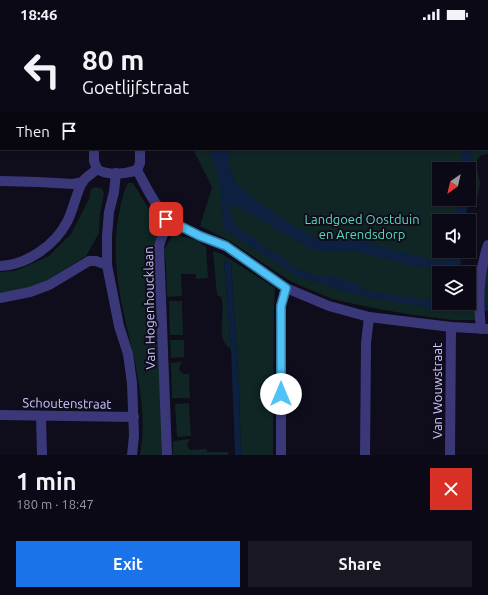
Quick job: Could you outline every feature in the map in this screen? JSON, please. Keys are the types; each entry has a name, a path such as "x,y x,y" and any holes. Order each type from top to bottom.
{"street":[{"path":"94,150 94,161 97,169 107,173 127,173 137,170"},
{"path":"137,170 140,163 140,150"},
{"path":"0,266 27,259 47,248 67,222 83,182 97,169"},
{"path":"137,170 151,197 165,214 166,219 200,236 226,246 286,288 329,306 369,317 451,327 484,329 480,303 484,258 488,245"},
{"name":"Van Hogenhoucklaan","path":"116,173 114,192 109,212 107,236 108,265 119,326 128,354 132,383 134,417 132,455"},
{"path":"0,181 73,184 83,182"},
{"name":"Van Hogenhoucklaan","path":"166,219 166,227 159,247 167,455"},
{"path":"0,298 30,292 48,285 89,261 96,261 108,265"},
{"path":"281,455 281,306 286,288"},
{"path":"365,455 366,343 369,317"},
{"name":"Van Wouwstraat","path":"450,455 451,327"},
{"name":"Schoutenstraat","path":"0,415 134,417"},
{"path":"41,416 42,455"}],"green space":[{"name":"Landgoed Oostduin en Arendsdorp","path":"194,150 488,150 488,154 481,155 476,162 432,162 432,206 467,206 466,214 432,214 432,258 461,258 460,266 432,266 432,310 476,310 476,284 481,281 488,247 488,304 480,304 476,320 452,320 407,314 332,299 290,281 230,241 200,226 212,187"},
{"name":"Landgoed Oostduin en Arendsdorp","path":"476,162 480,183 478,195 476,195"},
{"path":"128,183 133,183 156,221 157,226 156,249 164,455 140,455 143,424 140,393 135,363 121,302 117,272 116,241 120,209"},
{"path":"96,187 102,189 104,193 100,213 99,233 86,256 47,281 29,289 0,295 0,272 15,271 49,256 71,234 89,199 91,189"},
{"path":"176,235 196,240 206,247 208,278 196,279 196,274 181,274 182,296 167,297 164,250 172,236"},
{"path":"213,251 222,254 275,288 273,455 241,455 239,389 231,264 224,260 231,349 223,338 223,310 221,297 217,295"},
{"path":"169,301 182,301 183,335 170,335"},
{"path":"170,340 184,340 184,357 171,358"},
{"path":"183,362 180,365 179,370 183,374 189,374 190,398 172,398 171,363"},
{"path":"189,403 191,436 177,437 175,404"},
{"path":"190,439 187,445 190,450 207,449 207,452 228,452 228,455 173,455 173,441"}],"water":[{"path":"209,150 230,150 229,164 236,184 261,204 317,239 327,240 345,237 354,238 396,251 440,262 449,260 449,258 461,258 460,266 432,266 432,268 414,266 354,251 327,252 311,249 233,204 231,205 230,210 234,225 298,269 340,284 389,295 432,300 432,307 369,298 297,276 225,230 223,226 221,196 216,168"},
{"path":"462,150 473,150 472,162 461,162"},
{"path":"456,206 467,206 466,214 456,214"},
{"path":"224,260 231,264 239,389 241,455 235,455 231,349"},
{"path":"476,303 488,304 488,311 472,310 476,310"}],"waterway":[{"path":"324,279 356,288"}],"route":[{"path":"166,219 200,236 226,246 286,288 281,306 281,394"}]}
